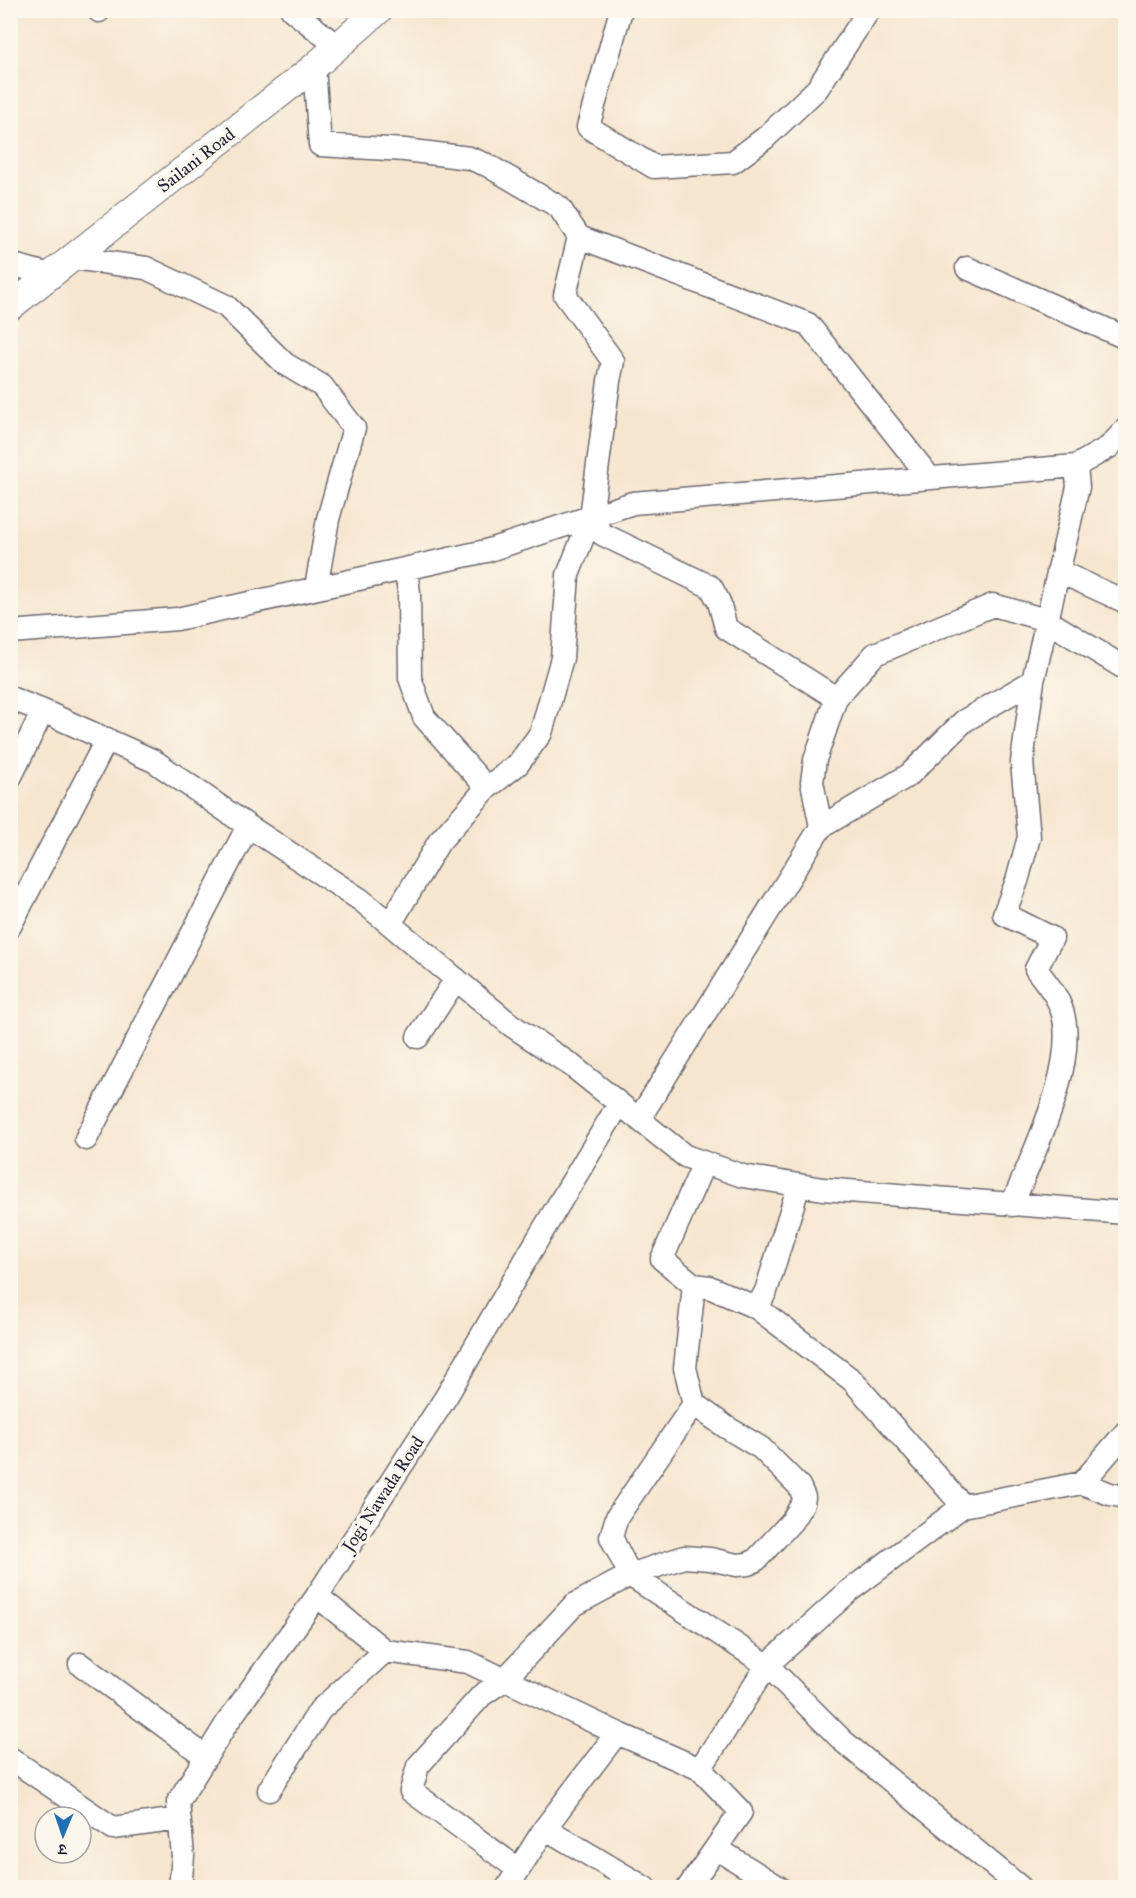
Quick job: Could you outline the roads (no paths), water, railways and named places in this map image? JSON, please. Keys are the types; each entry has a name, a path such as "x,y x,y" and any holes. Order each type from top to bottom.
{"main road":[{"name":"Sailani Road","path":"10,307 314,67 379,10"}],"street":[{"path":"292,10 338,47"},
{"path":"621,10 588,127 654,167 733,162 765,138 817,89 869,10"},
{"path":"314,67 320,145 405,150 469,158 487,165 559,207 579,237 808,324 930,478"},
{"path":"390,924 439,842 488,788 518,764 541,733 562,658 568,575 591,517 613,361 565,295 579,237"},
{"path":"73,258 146,268 226,306 285,364 322,386 354,428 328,519 316,588"},
{"path":"10,264 51,275"},
{"path":"967,268 1125,338"},
{"path":"10,632 177,619 486,551 633,503 1076,466 1109,447 1125,429"},
{"path":"1012,1205 1060,1084 1067,1033 1060,1004 1036,969 1052,938 1004,914 1017,881 1029,837 1022,762 1033,681 1078,487 1076,466"},
{"path":"591,517 603,534 711,587 719,602 726,628 836,698"},
{"path":"406,569 409,593 410,678 424,717 488,788"},
{"path":"1058,571 1125,602"},
{"path":"820,827 812,782 815,760 836,698 875,654 993,605 1046,620 1125,669"},
{"path":"639,1119 820,827 909,775 964,721 1033,681"},
{"path":"10,698 154,761 361,900 511,1025 571,1065 685,1156 743,1176 823,1189 1125,1213"},
{"path":"10,778 43,711"},
{"path":"10,926 107,740"},
{"path":"86,1139 248,826"},
{"path":"418,1037 456,979"},
{"name":"Jogi Nawada Road","path":"180,1887 183,1856 178,1802 227,1723 316,1596 446,1397 620,1104"},
{"path":"704,1163 662,1259 694,1285 709,1287 757,1308 852,1380 963,1506"},
{"path":"757,1308 766,1291 799,1185"},
{"path":"617,1733 545,1828 512,1878 411,1791 418,1766 482,1695 504,1680 574,1605 630,1575 684,1557 710,1559 737,1565 748,1564 771,1546 792,1521 803,1503 804,1497 799,1486 761,1448 694,1404 685,1368 694,1285"},
{"path":"694,1404 617,1517 611,1537 630,1575 767,1665 844,1742 1021,1887"},
{"path":"1082,1483 1125,1432"},
{"path":"700,1769 767,1665 849,1591 963,1506 1082,1483 1125,1497"},
{"path":"316,1596 385,1651 468,1662 617,1733 700,1769 741,1812 688,1887"},
{"path":"269,1790 320,1710 385,1651"},
{"path":"80,1664 206,1757"},
{"path":"10,1758 113,1828 179,1819"},
{"path":"545,1828 645,1887"},
{"path":"716,1848 780,1887"}]}
